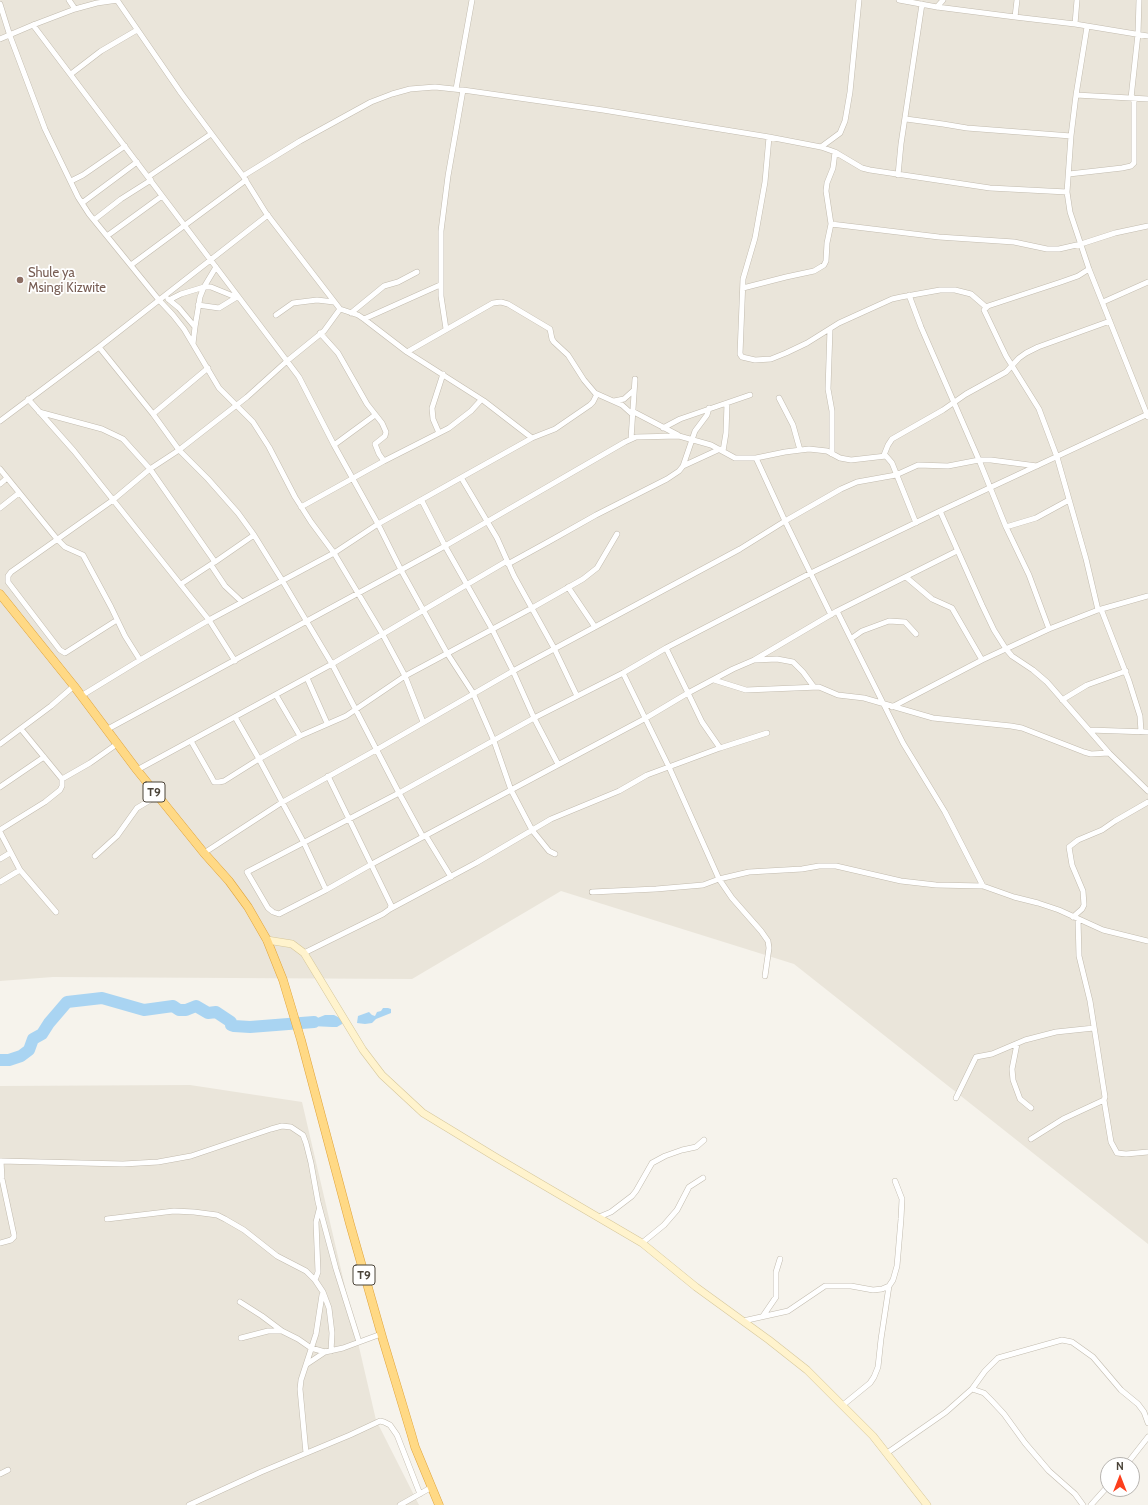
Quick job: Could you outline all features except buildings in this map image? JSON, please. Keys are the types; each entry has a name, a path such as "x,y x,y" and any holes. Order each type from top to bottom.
{"highway":[{"name":"T9","path":"0,594 74,686 137,770 204,853 229,881 267,940 290,1000 350,1224 415,1447 439,1505"}],"main road":[{"path":"267,940 292,944 304,953 363,1050 382,1075 423,1113 642,1244 696,1287 802,1366 873,1436 927,1505"}],"street":[{"path":"69,0 75,9"},
{"path":"0,40 33,25 75,9 97,3 117,0 181,93 244,178 268,215 340,309 364,319 407,352 443,374 532,438"},
{"path":"456,89 472,0"},
{"path":"821,147 840,133 845,120 850,92 859,0"},
{"path":"900,0 937,7 1015,18 1075,24 1148,36"},
{"path":"937,7 942,0"},
{"path":"1015,18 1017,0"},
{"path":"1075,24 1078,0"},
{"path":"1069,174 1122,168 1134,164 1132,98 1138,34 1139,0"},
{"path":"0,4 10,36 45,129 82,204 106,236 173,315 194,344 219,388 253,422 269,447 301,507 360,593 405,676 423,722"},
{"path":"898,175 901,144 906,119 922,4"},
{"path":"33,25 299,377 423,610 447,653 473,693 494,741 511,790 532,830 549,851 555,854"},
{"path":"957,551 837,611 754,660 733,669 688,693 646,718 279,914 268,908 247,872 399,793 534,718 623,673 666,648 811,573 1057,456 1148,415 1089,269 1070,212 1067,192 1071,136 1087,27"},
{"path":"70,74 101,51 137,30"},
{"path":"131,265 185,225 244,178 300,141 371,102 410,89 435,87 603,110 769,137 821,147 835,152 862,168 898,175 990,188 1067,192"},
{"path":"446,329 440,286 441,231 463,90"},
{"path":"1076,95 1148,99"},
{"path":"906,119 967,128 1071,136"},
{"path":"94,220 121,198 150,179 211,134"},
{"path":"769,137 765,182 752,251 745,270 740,354 742,357 755,360 771,358 786,353 807,343 830,329 892,299 909,295 940,290 955,290 976,296 986,306"},
{"path":"71,181 83,175 125,146"},
{"path":"743,288 814,271 820,268 826,261 827,243 831,224 826,191 827,183 833,168 835,152"},
{"path":"82,204 137,162"},
{"path":"106,236 162,196"},
{"path":"0,421 99,347 268,215"},
{"path":"831,224 939,237 1014,242 1047,249 1059,249 1081,244 1115,233 1148,226"},
{"path":"194,344 198,305 204,286 216,267"},
{"path":"986,306 1078,276 1089,269"},
{"path":"352,313 384,286 398,282 417,272"},
{"path":"1103,302 1148,282"},
{"path":"170,300 181,294 204,286 211,287 238,297"},
{"path":"364,319 440,286"},
{"path":"909,295 1006,527 1029,575 1049,629"},
{"path":"164,297 179,308 195,328"},
{"path":"198,305 219,308 238,297"},
{"path":"276,315 293,303 317,300 334,302"},
{"path":"407,352 493,303 501,302 508,304 550,329 554,342 568,355 584,380 596,394 622,405 632,413 679,436 711,445 735,458 756,458 800,450 822,450 840,458 851,460 884,455 889,458 916,523"},
{"path":"986,306 984,312 1012,366 1039,409 1057,456 1099,610 1126,671 1140,716 1141,732"},
{"path":"117,620 64,653 60,650 8,582 8,576 11,572 113,500 150,469 179,450 247,397 320,333 340,309"},
{"path":"884,455 892,439 1006,372 1019,358 1038,347 1110,321"},
{"path":"830,329 828,389 832,411 832,454"},
{"path":"320,333 338,353 367,404 382,423 386,432 385,436 375,444 384,461"},
{"path":"99,347 153,414 179,450 223,496 254,535 332,664 354,710 399,793 424,836 451,877"},
{"path":"153,414 208,368"},
{"path":"439,433 433,419 432,408 443,374"},
{"path":"631,439 635,379"},
{"path":"81,696 209,620 334,553 378,524 422,501 532,438 555,429 593,402 624,399 634,390"},
{"path":"593,402 596,394"},
{"path":"663,428 680,419 750,395"},
{"path":"779,398 793,425 800,450"},
{"path":"28,400 74,451 181,584 209,620 234,661"},
{"path":"301,507 460,421 480,400"},
{"path":"721,450 726,433 727,403"},
{"path":"137,770 332,664 383,635 466,584 507,562 543,546 596,515 667,479 679,471 683,466 697,427 707,415 709,408"},
{"path":"40,412 85,423 123,439 150,469 213,563 225,586 242,602"},
{"path":"334,445 375,415"},
{"path":"106,730 445,546 631,439 643,436 679,436"},
{"path":"683,466 721,450"},
{"path":"756,458 831,615"},
{"path":"204,853 281,803 376,750 473,693 740,549 841,489 858,482 896,475 918,465 948,466 979,460 990,460 1037,466"},
{"path":"0,469 57,539 65,547 83,555 125,636 140,660"},
{"path":"0,484 7,478"},
{"path":"462,478 497,538 507,562 554,648 577,696"},
{"path":"0,508 19,493"},
{"path":"1006,527 1036,518 1069,500"},
{"path":"422,501 445,546 492,629 534,718 558,764"},
{"path":"940,511 994,630 1006,648 1012,656 1042,678 1109,753 1148,791"},
{"path":"191,741 214,782 224,781 300,736 346,716 405,676 583,579 597,568 617,534"},
{"path":"181,584 254,535"},
{"path":"906,577 932,599 952,608 982,660"},
{"path":"568,586 595,627"},
{"path":"892,707 1006,648 1049,629 1099,610 1148,596"},
{"path":"837,611 852,638 882,704 914,762 945,812 983,886"},
{"path":"852,638 862,631 889,621 905,622 916,634"},
{"path":"666,648 702,722 720,748"},
{"path":"754,660 777,659 793,662 803,672 814,687"},
{"path":"1062,700 1087,685 1126,671"},
{"path":"623,673 669,767 719,879 732,898 768,941 769,948 765,976"},
{"path":"307,678 327,723"},
{"path":"714,680 746,690 819,687 838,695 864,698 933,718 1011,726 1091,754 1109,753"},
{"path":"1,743 51,706 74,686"},
{"path":"276,695 300,736"},
{"path":"235,717 304,843 326,890"},
{"path":"21,729 62,779 62,786 54,795 0,831 20,870 56,912"},
{"path":"1089,730 1148,732"},
{"path":"304,953 377,917 451,877 551,819 619,791 647,775 720,748 767,733"},
{"path":"62,779 90,763 117,744"},
{"path":"0,787 44,757"},
{"path":"328,776 348,819 372,864 391,905 390,909"},
{"path":"95,856 117,836 137,808 158,796"},
{"path":"1073,917 1082,909 1084,905 1083,891 1072,865 1069,847 1078,840 1102,830 1148,802"},
{"path":"0,859 10,853"},
{"path":"592,892 703,885 719,879 749,872 828,866 846,868 901,881 936,886 983,886 1014,897 1038,903 1103,930 1148,941"},
{"path":"0,882 20,870"},
{"path":"1078,919 1078,952 1088,994 1106,1093 1104,1100 1111,1142 1117,1153 1126,1154 1148,1152"},
{"path":"956,1098 976,1057 992,1054 1017,1044 1056,1032 1094,1028"},
{"path":"1017,1044 1012,1069 1013,1080 1020,1099 1031,1108"},
{"path":"1031,1140 1063,1119 1104,1100"},
{"path":"0,1243 10,1240 14,1235 2,1179 0,1161 123,1164 158,1162 191,1156 282,1126 291,1127 303,1135 306,1143 320,1209 336,1269 359,1342"},
{"path":"599,1217 611,1212 632,1196 652,1163 665,1156 696,1147 704,1140"},
{"path":"642,1244 664,1225 677,1210 689,1187 703,1178"},
{"path":"843,1405 870,1383 878,1367 880,1339 889,1286 893,1280 897,1266 902,1199 895,1181"},
{"path":"315,1280 318,1272 316,1222 320,1209"},
{"path":"107,1219 174,1211 194,1212 217,1215 244,1230 277,1256 306,1271 315,1280 323,1292 329,1308 332,1333 331,1352"},
{"path":"763,1316 776,1297 776,1272 780,1259"},
{"path":"743,1321 788,1312 825,1286 851,1286 873,1290 882,1289 889,1286"},
{"path":"306,1453 300,1389 301,1380 318,1328 323,1292"},
{"path":"240,1302 282,1331 311,1348 325,1352 331,1352 381,1334"},
{"path":"242,1338 262,1332 282,1331"},
{"path":"887,1453 946,1412 972,1389 984,1371 998,1358 1054,1342 1067,1341 1076,1344 1093,1357 1121,1390 1138,1404 1144,1412 1148,1423"},
{"path":"306,1365 325,1352"},
{"path":"972,1389 984,1393 991,1400 1046,1466 1075,1494 1082,1505"},
{"path":"189,1505 380,1421 390,1425 397,1435 420,1494"},
{"path":"1132,1457 1148,1437"},
{"path":"0,1474 8,1470"},
{"path":"400,1505 432,1487"},
{"path":"1091,1505 1100,1495"}],"shaded area":[{"path":"0,0 1148,0 1148,1244 794,964 561,891 412,979 53,977 0,981"},
{"path":"190,1085 302,1102 376,1420 419,1505 0,1505 0,1086"}],"water":[{"path":"383,1008 391,1009 391,1013 376,1019 372,1023 357,1023 358,1016 369,1012 375,1016 377,1012 381,1011"},
{"path":"325,1015 334,1015 338,1017 342,1020 342,1024 337,1027 312,1026 315,1019"}],"waterway":[{"path":"0,1060 9,1060 21,1056 29,1050 33,1039 42,1034 49,1023 67,1002 102,998 144,1010 173,1006 179,1010 186,1010 196,1006 208,1013 216,1012 231,1022 231,1025 234,1026 250,1027 314,1022"}],"place":[{"name":"Shule ya Msingi Kizwite","path":"20,280"}]}
